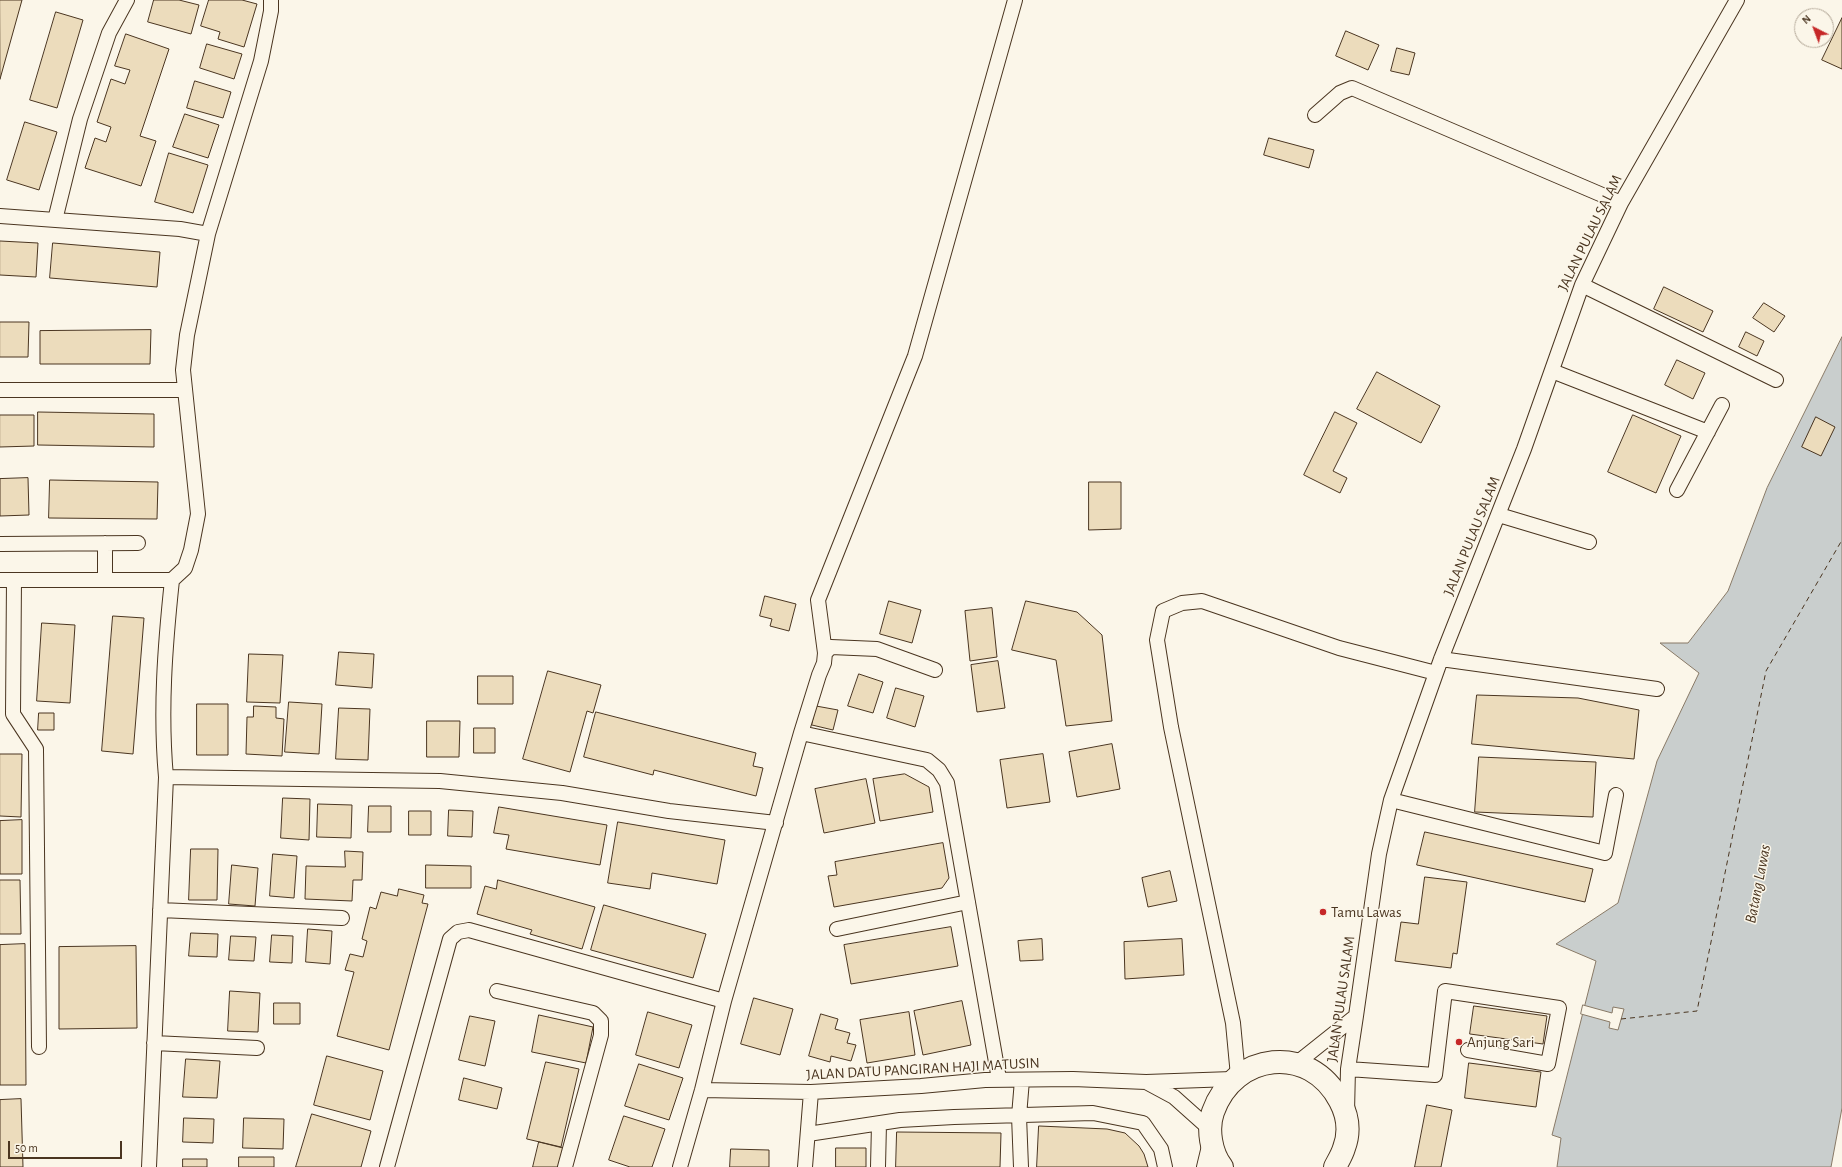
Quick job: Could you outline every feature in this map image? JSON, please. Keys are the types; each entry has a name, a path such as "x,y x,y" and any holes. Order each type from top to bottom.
{"main road":[{"path":"1222,1167 1218,1162 1211,1136 1211,1118 1218,1097 1235,1078 1252,1067 1274,1061 1296,1063 1317,1073 1334,1088 1344,1109 1347,1120 1347,1131 1342,1161"}],"street":[{"path":"56,220 80,119 109,33 127,0"},
{"path":"149,1167 166,776 163,740 164,650 172,580 185,568 191,550 198,514 183,370 187,335 208,234 261,61 271,11 271,0"},
{"path":"680,1167 702,1090 724,1001 818,675 824,663 825,653 818,600 915,356 1015,0"},
{"name":"JALAN PULAU SALAM","path":"1347,1120 1348,1069 1379,854 1391,800 1441,659 1499,515 1582,285 1621,203 1738,0"},
{"path":"1315,115 1340,93 1352,88 1621,203"},
{"path":"0,216 180,229 208,234"},
{"path":"1582,285 1776,380"},
{"path":"1552,370 1708,432"},
{"path":"0,390 185,390"},
{"path":"1677,490 1722,405"},
{"path":"1499,515 1590,542"},
{"path":"104,580 105,543"},
{"path":"0,544 138,543"},
{"path":"0,580 172,580"},
{"path":"14,580 13,714 36,749 39,1047"},
{"path":"1235,1078 1233,1022 1170,719 1157,640 1163,611 1182,603 1202,601 1339,648 1436,673"},
{"path":"825,653 831,647 877,649 935,670"},
{"path":"1441,659 1657,689"},
{"path":"801,733 927,760 939,770 947,783 999,1079"},
{"path":"166,776 440,781 562,793 669,811 776,823"},
{"path":"1391,800 1605,853 1616,795"},
{"path":"837,929 968,902"},
{"path":"160,910 342,918"},
{"path":"387,1167 450,939 458,932 469,930 724,1001"},
{"path":"497,991 593,1013 601,1021 601,1034 565,1167"},
{"path":"1348,1069 1435,1075 1445,991 1559,1008 1548,1064 1468,1050"},
{"path":"1296,1063 1356,1016"},
{"path":"154,1043 257,1048"},
{"name":"JALAN DATU PANGIRAN HAJI MATUSIN","path":"702,1090 811,1092 999,1079 1194,1082 1235,1078"},
{"path":"1021,1167 1019,1116 1022,1080"},
{"path":"1146,1082 1174,1097 1211,1136 1204,1167"},
{"path":"805,1167 811,1092"},
{"path":"808,1134 900,1120 1094,1113 1143,1123 1161,1149 1165,1167"},
{"path":"878,1167 879,1124"}],"water":[{"name":"Batang Lawas","path":"1842,337 1842,1108 1831,1167 1557,1167 1561,1138 1552,1135 1596,961 1556,944 1618,903 1657,761 1699,673 1660,643 1688,643 1728,591 1767,488"}],"pier":[{"path":"1583,1005 1612,1013 1613,1007 1624,1009 1618,1030 1609,1028 1610,1022 1581,1014"}],"building":[{"path":"0,0 22,0 0,79"},
{"path":"154,0 179,0 199,5 191,34 148,22"},
{"path":"209,0 242,0 257,4 244,47 218,39 220,32 201,26"},
{"path":"56,12 83,20 57,108 30,100"},
{"path":"1842,18 1842,69 1822,60 1828,48 1834,48 1834,35"},
{"path":"1346,31 1379,45 1368,70 1336,56"},
{"path":"126,34 169,49 140,136 156,141 141,186 85,168 95,138 106,142 111,127 97,122 111,79 125,84 130,70 115,66"},
{"path":"207,44 242,54 234,79 200,68"},
{"path":"1397,48 1415,53 1409,75 1391,71"},
{"path":"195,81 231,92 223,118 187,108"},
{"path":"185,114 219,125 208,158 173,147"},
{"path":"25,122 57,132 39,190 7,180"},
{"path":"1269,138 1314,150 1309,168 1264,155"},
{"path":"169,153 208,165 193,213 155,202"},
{"path":"0,241 38,243 36,277 0,275"},
{"path":"53,243 160,252 157,287 50,278"},
{"path":"1664,287 1713,311 1703,332 1654,309"},
{"path":"1764,303 1785,316 1774,332 1753,318"},
{"path":"0,322 29,322 28,357 0,357"},
{"path":"151,330 150,364 40,364 40,331"},
{"path":"1746,332 1764,341 1757,356 1739,347"},
{"path":"1677,360 1705,373 1693,399 1665,385"},
{"path":"1377,372 1440,406 1421,443 1357,409"},
{"path":"38,412 154,414 154,447 38,445"},
{"path":"1335,412 1357,423 1333,471 1347,478 1340,493 1304,475"},
{"path":"0,415 34,415 34,446 0,447"},
{"path":"1633,415 1681,436 1656,493 1608,472"},
{"path":"1816,417 1835,427 1821,456 1802,447"},
{"path":"28,478 29,515 0,516 0,479"},
{"path":"50,480 158,482 157,519 49,518"},
{"path":"1089,482 1121,482 1121,529 1089,530"},
{"path":"765,596 796,604 789,631 770,626 772,619 760,616"},
{"path":"889,601 921,610 912,643 880,634"},
{"path":"1026,601 1077,612 1102,635 1112,721 1066,726 1056,660 1012,650"},
{"path":"992,608 997,657 970,661 965,611"},
{"path":"113,616 144,618 133,754 102,751"},
{"path":"42,623 75,625 70,703 37,701"},
{"path":"339,652 374,654 372,688 336,685"},
{"path":"249,654 283,655 280,703 247,702"},
{"path":"998,661 1005,708 977,712 971,665"},
{"path":"548,671 601,685 593,713 587,711 570,772 523,759"},
{"path":"859,674 883,682 873,713 848,706"},
{"path":"478,676 513,676 513,704 478,704"},
{"path":"896,688 924,696 915,727 887,718"},
{"path":"1477,695 1578,698 1639,710 1634,759 1472,744"},
{"path":"289,702 322,704 319,754 285,752"},
{"path":"197,704 228,704 228,755 197,755"},
{"path":"254,706 276,707 276,718 284,719 282,756 246,754 247,717 253,717"},
{"path":"816,706 838,710 833,730 812,725"},
{"path":"339,708 370,709 368,760 336,759"},
{"path":"596,712 756,753 753,766 763,768 756,796 654,770 653,775 584,757"},
{"path":"39,713 54,713 54,730 38,730"},
{"path":"427,721 460,721 459,757 427,757"},
{"path":"474,728 495,728 495,753 474,753"},
{"path":"1112,744 1120,789 1077,797 1069,752"},
{"path":"0,754 22,754 21,817 0,816"},
{"path":"1043,754 1050,802 1007,808 1000,760"},
{"path":"1479,757 1596,762 1593,817 1475,812"},
{"path":"905,774 929,787 933,812 880,821 873,779"},
{"path":"866,779 875,823 824,833 815,789"},
{"path":"283,798 310,799 309,840 281,838"},
{"path":"318,804 352,805 351,838 317,837"},
{"path":"369,806 391,806 391,832 368,832"},
{"path":"499,807 607,825 600,865 506,849 509,835 494,833"},
{"path":"449,810 473,811 472,837 448,836"},
{"path":"409,811 431,811 431,835 409,835"},
{"path":"22,820 22,874 0,874 0,821"},
{"path":"618,822 725,840 717,884 652,873 650,889 608,883"},
{"path":"1425,832 1593,869 1585,902 1417,865"},
{"path":"943,843 949,878 942,888 834,907 828,876 837,875 835,862"},
{"path":"191,849 218,849 217,900 189,900"},
{"path":"345,851 363,852 362,880 353,880 352,901 305,899 306,866 345,867"},
{"path":"273,854 297,856 294,898 270,896"},
{"path":"232,865 258,868 255,906 229,904"},
{"path":"426,865 471,866 471,888 426,888"},
{"path":"1170,871 1177,901 1148,907 1142,878"},
{"path":"1425,877 1467,882 1457,954 1453,953 1451,968 1395,961 1401,922 1418,924"},
{"path":"0,880 20,880 21,934 0,934"},
{"path":"498,880 595,907 582,949 530,934 532,930 477,914 485,886 496,889"},
{"path":"399,889 424,895 422,903 428,904 389,1050 337,1036 354,972 345,970 350,954 363,957 367,941 362,939 370,907 376,909 381,892 397,896"},
{"path":"604,905 706,934 693,978 591,950"},
{"path":"951,927 958,966 851,984 844,945"},
{"path":"308,929 332,931 330,964 306,962"},
{"path":"191,933 218,934 217,957 189,956"},
{"path":"272,935 293,936 292,963 270,962"},
{"path":"231,936 256,937 254,961 229,960"},
{"path":"1042,939 1043,960 1020,961 1018,941"},
{"path":"1182,939 1184,975 1125,979 1124,942"},
{"path":"25,944 26,1085 0,1085 0,945"},
{"path":"136,946 137,1028 59,1029 59,947"},
{"path":"230,991 260,993 258,1032 228,1031"},
{"path":"754,998 793,1009 780,1055 741,1044"},
{"path":"962,1001 971,1045 923,1055 914,1011"},
{"path":"274,1003 300,1003 300,1024 274,1024"},
{"path":"1474,1006 1547,1016 1543,1044 1470,1034"},
{"path":"648,1012 692,1025 679,1068 636,1055"},
{"path":"909,1012 915,1055 867,1063 860,1020"},
{"path":"821,1014 838,1019 835,1029 850,1033 847,1043 856,1045 851,1061 831,1056 830,1062 809,1056"},
{"path":"539,1015 593,1027 586,1063 532,1052"},
{"path":"470,1016 495,1021 485,1066 459,1060"},
{"path":"327,1056 383,1071 370,1120 314,1105"},
{"path":"186,1059 220,1061 217,1098 183,1097"},
{"path":"546,1062 579,1069 561,1147 527,1139"},
{"path":"1469,1063 1541,1072 1536,1107 1465,1098"},
{"path":"639,1064 683,1078 669,1120 625,1106"},
{"path":"464,1078 502,1088 497,1109 459,1100"},
{"path":"21,1099 23,1167 0,1167 0,1100"},
{"path":"1427,1105 1452,1110 1441,1167 1415,1167"},
{"path":"312,1114 371,1131 361,1167 296,1167"},
{"path":"624,1116 665,1129 652,1167 630,1167 609,1160"},
{"path":"184,1118 214,1119 213,1143 183,1142"},
{"path":"244,1118 284,1119 283,1149 243,1148"},
{"path":"1039,1126 1107,1129 1125,1133 1139,1146 1144,1154 1148,1167 1037,1167"},
{"path":"897,1132 1001,1133 1000,1167 896,1167"},
{"path":"539,1142 563,1148 558,1167 533,1167"},
{"path":"836,1148 866,1148 866,1167 836,1167"},
{"path":"731,1149 769,1150 769,1167 730,1167"},
{"path":"239,1157 274,1157 274,1167 239,1167"},
{"path":"183,1159 207,1159 207,1167 183,1167"}],"ferry route":[{"path":"1621,1019 1697,1011 1766,671 1842,540"}],"place":[{"name":"Tamu Lawas","path":"1323,912"},
{"name":"Anjung Sari","path":"1459,1042"}]}
